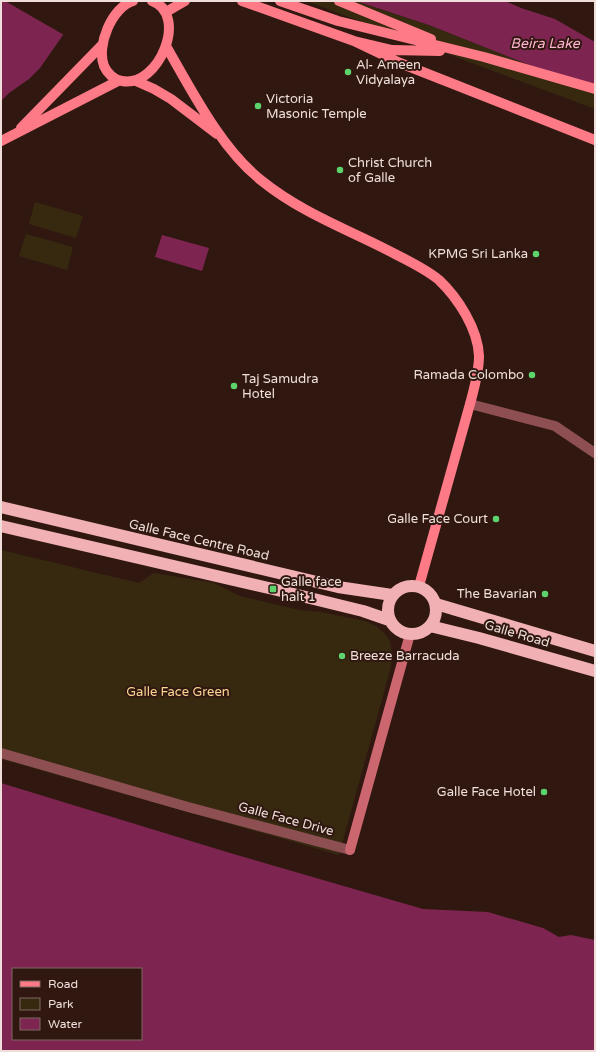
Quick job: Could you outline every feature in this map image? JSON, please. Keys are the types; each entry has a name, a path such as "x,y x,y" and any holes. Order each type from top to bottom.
{"highway":[{"name":"Galle Face Centre Road","path":"1,507 338,587 392,594"},
{"path":"1,526 273,589 363,611 389,620"},
{"path":"412,585 419,586 430,593 436,604 436,613 430,626 419,633 410,634 396,629 389,620 387,608 392,594 404,586 412,585"},
{"name":"Galle Road","path":"436,604 595,651"},
{"name":"Galle Road","path":"430,626 480,638 595,671"}],"main road":[{"path":"131,1 124,6 109,24 102,45 103,63 105,69 118,81 128,82 136,81 154,67 166,46 169,30 169,19 166,12 156,2"},
{"path":"166,12 184,1"},
{"path":"242,1 354,41 400,63 595,140"},
{"path":"280,1 338,21 484,57 595,89"},
{"path":"339,1 460,52"},
{"path":"354,41 392,50 460,52"},
{"path":"12,136 102,45"},
{"path":"166,46 222,138 247,167 275,192 313,214 380,246 417,266 438,280 457,300 466,315 473,332 479,356 476,377 470,404 419,586"},
{"path":"1,141 118,81"},
{"path":"136,81 171,99 222,138"}],"street":[{"path":"470,404 555,426 595,453"},
{"name":"Galle Face Drive","path":"1,753 188,807 350,850 410,634"}],"green space":[{"path":"306,1 356,1 429,25 595,91 595,109"},
{"path":"35,202 83,216 76,238 29,224"},
{"path":"26,234 73,247 67,270 19,256"},
{"name":"Galle Face Green","path":"1,550 139,583 154,573 214,583 240,596 299,610 321,612 365,621 376,626 385,634 390,641 392,654 391,667 339,855 1,759"}],"water":[{"path":"1,1 90,1 63,35 40,68 29,79 9,93 1,101"},
{"name":"Beira Lake","path":"356,1 505,1 555,19 595,42 595,91 429,25"},
{"path":"162,235 209,248 202,271 155,257"},
{"path":"1,783 230,853 423,909 488,912 543,928 559,937 571,935 595,940 595,1051 1,1051"}],"pier":[{"path":"5,1 91,1 64,35"}],"place":[{"name":"Al- Ameen Vidyalaya","path":"348,72"},
{"name":"Victoria Masonic Temple","path":"258,106"},
{"name":"Christ Church of Galle","path":"340,170"},
{"name":"KPMG Sri Lanka","path":"536,254"},
{"name":"Ramada Colombo","path":"532,375"},
{"name":"Taj Samudra Hotel","path":"234,386"},
{"name":"Galle Face Court","path":"496,519"},
{"name":"Galle face halt 1","path":"273,589"},
{"name":"The Bavarian","path":"545,594"},
{"name":"Breeze Barracuda","path":"342,656"},
{"name":"Galle Face Hotel","path":"544,792"}]}
